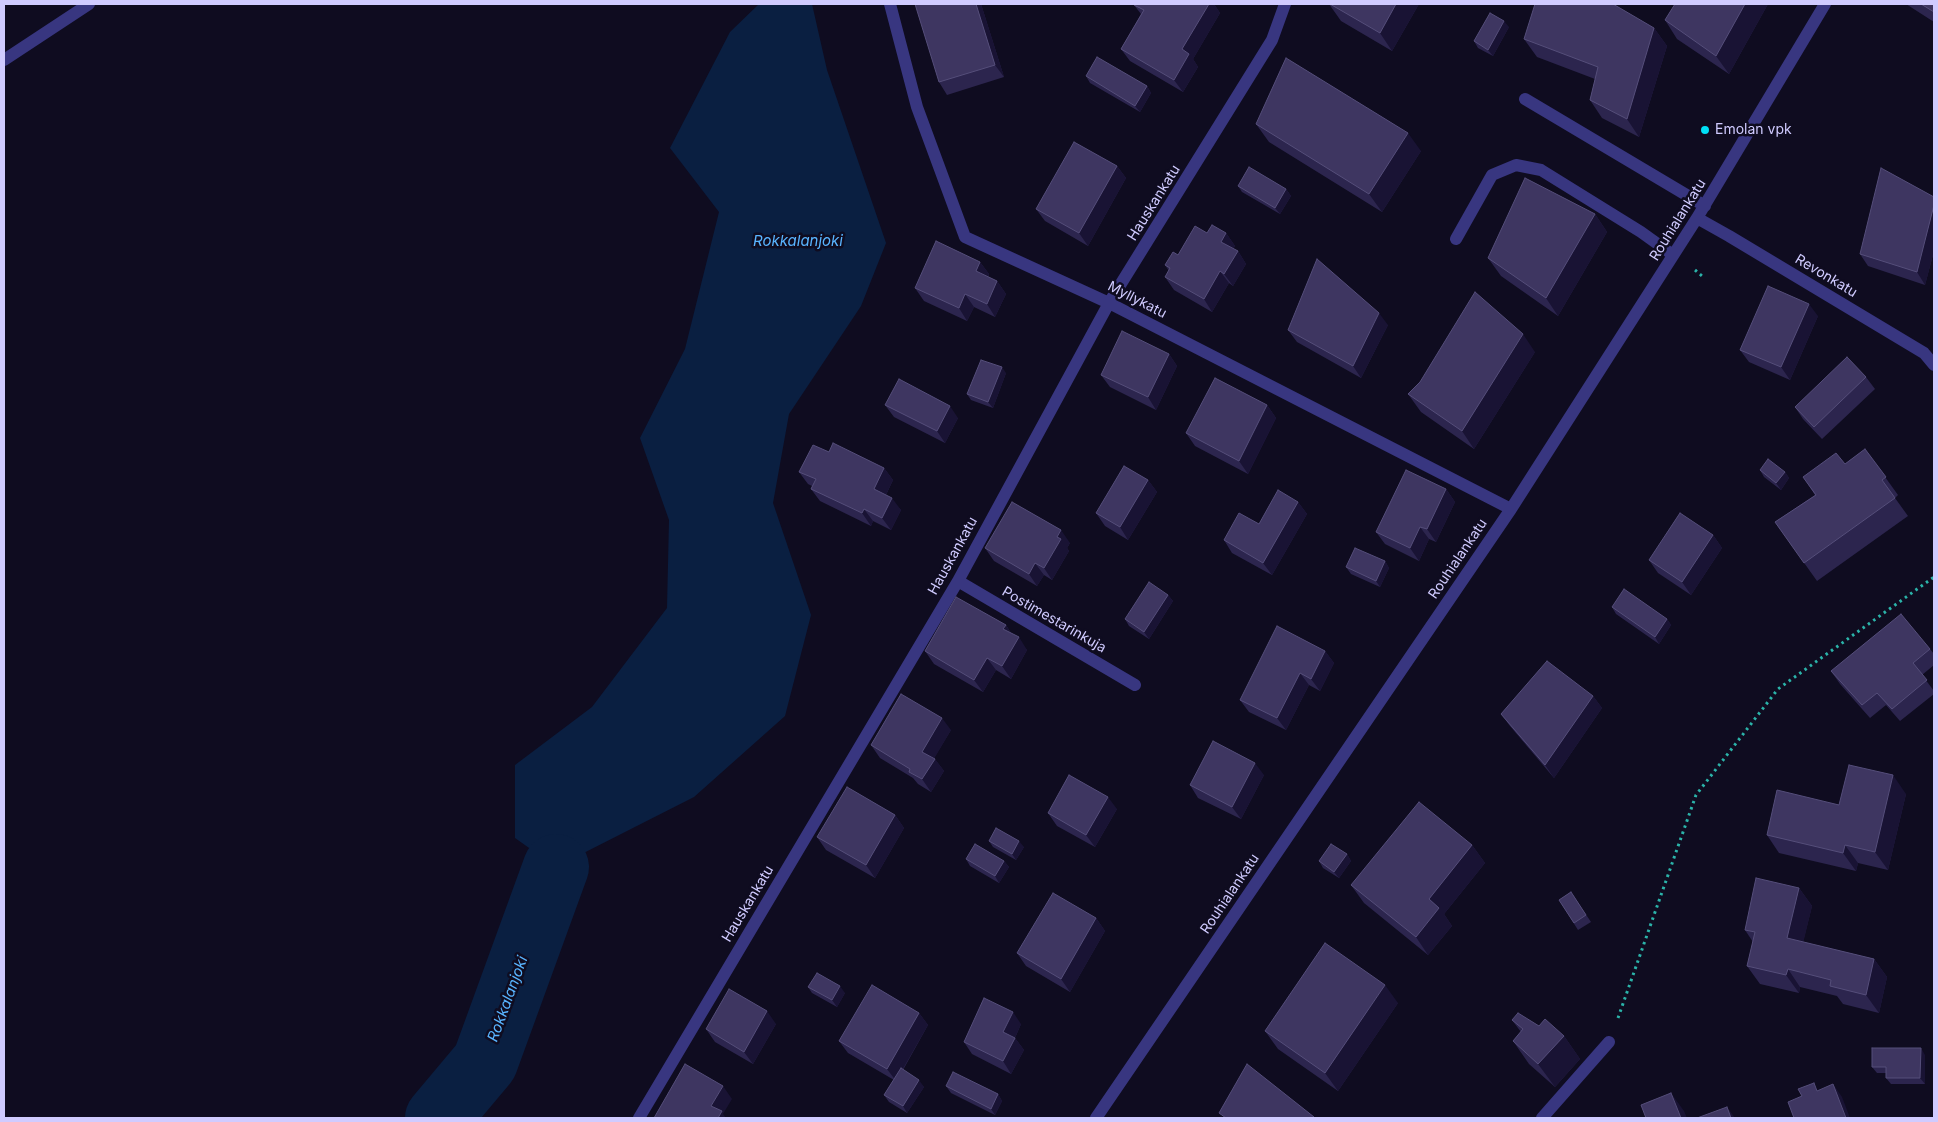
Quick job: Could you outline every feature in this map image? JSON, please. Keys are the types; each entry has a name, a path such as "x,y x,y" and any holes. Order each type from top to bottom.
{"street":[{"path":"4,60 89,4"},
{"name":"Myllykatu","path":"890,4 918,107 966,236 1110,303 1510,509"},
{"name":"Hauskankatu","path":"639,1118 958,581 1110,303 1272,40 1285,4"},
{"name":"Rouhialankatu","path":"1096,1118 1510,509 1705,206 1825,4"},
{"path":"1525,99 1705,206"},
{"path":"1456,239 1492,175 1516,164 1541,170 1673,255"},
{"name":"Revonkatu","path":"1697,218 1924,353 1934,365"},
{"name":"Postimestarinkuja","path":"958,581 1135,685"},
{"path":"1542,1118 1609,1042"}],"path":[{"path":"1609,1042 1696,795 1778,689 1934,577"}],"water":[{"name":"Rokkalanjoki","path":"759,4 812,4 827,70 886,243 861,306 789,414 773,503 811,615 785,716 694,797 556,867 515,838 515,765 592,707 667,608 669,520 640,438 685,349 719,212 670,148 730,32"}],"building":[{"path":"915,4 976,4 995,65 939,82"},
{"path":"1135,4 1209,4 1182,49 1189,54 1174,80 1121,49 1144,10"},
{"path":"1330,4 1396,4 1380,33"},
{"path":"1535,4 1613,4 1654,28 1627,119 1590,100 1598,67 1524,39"},
{"path":"1675,4 1745,4 1716,56 1665,20"},
{"path":"1921,4 1934,4 1934,12"},
{"path":"1490,13 1504,21 1488,50 1474,41"},
{"path":"1097,57 1147,86 1135,106 1086,76"},
{"path":"1286,58 1408,133 1369,194 1256,124"},
{"path":"1074,142 1117,166 1079,233 1036,209"},
{"path":"1249,167 1286,189 1275,208 1238,186"},
{"path":"1881,168 1934,197 1934,205 1917,272 1860,254"},
{"path":"1525,178 1595,214 1546,298 1488,258"},
{"path":"1212,225 1226,233 1221,242 1238,251 1224,274 1220,271 1204,299 1165,277 1170,268 1165,265 1173,252 1178,255 1195,226 1207,233"},
{"path":"936,241 980,262 976,271 997,281 987,304 965,294 959,308 915,288"},
{"path":"1317,259 1379,313 1353,366 1288,330"},
{"path":"1768,286 1809,304 1781,367 1740,350"},
{"path":"1475,292 1523,334 1462,431 1408,394 1420,382"},
{"path":"1122,331 1169,354 1148,397 1101,375"},
{"path":"1847,357 1866,377 1814,427 1795,407"},
{"path":"981,360 1002,367 988,402 967,394"},
{"path":"1215,378 1267,405 1239,461 1186,433"},
{"path":"899,379 950,406 937,431 885,405"},
{"path":"833,443 884,468 874,489 892,498 882,518 864,509 862,513 811,489 816,479 799,472 813,445 829,452"},
{"path":"1865,449 1886,477 1882,480 1895,498 1804,563 1775,522 1816,495 1803,477 1836,453 1845,464"},
{"path":"1768,459 1785,472 1776,483 1760,470"},
{"path":"1124,466 1148,480 1120,527 1096,513"},
{"path":"1406,470 1446,489 1427,529 1420,527 1410,548 1376,532"},
{"path":"1278,490 1298,502 1263,563 1224,540 1239,513 1259,524"},
{"path":"1012,502 1061,530 1057,537 1061,539 1044,568 1035,563 1029,574 985,548"},
{"path":"1680,513 1713,535 1682,582 1649,560"},
{"path":"1355,548 1385,561 1376,581 1346,567"},
{"path":"1149,582 1168,595 1144,632 1125,619"},
{"path":"1624,589 1667,619 1655,637 1612,607"},
{"path":"956,597 1006,625 1003,629 1019,637 1002,666 987,658 974,680 925,651"},
{"path":"1901,614 1930,649 1913,663 1927,680 1892,709 1877,693 1862,705 1831,671"},
{"path":"1277,626 1325,651 1311,679 1300,673 1277,718 1240,700"},
{"path":"1547,661 1593,696 1545,765 1501,714"},
{"path":"901,694 942,718 922,752 935,759 922,779 909,772 910,769 871,745"},
{"path":"1213,741 1255,763 1232,807 1190,785"},
{"path":"1849,765 1893,775 1875,852 1845,845 1843,853 1767,835 1777,790 1839,805"},
{"path":"1069,775 1108,797 1086,835 1048,813"},
{"path":"847,787 895,815 866,865 817,837"},
{"path":"1419,802 1472,845 1429,899 1439,908 1416,937 1351,885"},
{"path":"996,828 1019,841 1012,854 989,841"},
{"path":"975,844 1004,861 995,876 966,859"},
{"path":"1331,844 1347,854 1334,872 1319,861"},
{"path":"1756,878 1799,888 1787,938 1874,959 1866,995 1830,986 1831,980 1788,969 1786,975 1747,966 1755,932 1745,930"},
{"path":"1571,892 1586,915 1574,923 1559,900"},
{"path":"1053,893 1096,918 1061,979 1017,953"},
{"path":"1325,943 1385,985 1325,1073 1265,1031"},
{"path":"817,973 840,986 832,1000 808,987"},
{"path":"872,985 919,1013 887,1069 839,1041"},
{"path":"729,989 767,1011 744,1052 706,1029"},
{"path":"984,998 1013,1012 1003,1032 1015,1038 1003,1061 964,1042"},
{"path":"1518,1013 1539,1026 1545,1019 1564,1036 1538,1064 1513,1041 1523,1029 1512,1020"},
{"path":"1872,1048 1921,1048 1920,1078 1886,1078 1886,1067 1872,1067"},
{"path":"685,1064 723,1086 711,1106 722,1111 718,1118 654,1118"},
{"path":"1247,1064 1314,1117 1226,1118 1219,1113"},
{"path":"901,1068 919,1080 903,1106 884,1095"},
{"path":"953,1072 998,1094 991,1109 946,1086"},
{"path":"1814,1083 1817,1091 1833,1084 1846,1118 1794,1118 1788,1102 1802,1096 1798,1089"},
{"path":"1671,1093 1681,1118 1646,1118 1641,1105"},
{"path":"1727,1107 1731,1118 1697,1118"}],"waterway":[{"name":"Rokkalanjoki","path":"438,1118 485,1062 556,867"}],"place":[{"name":"Emolan vpk","path":"1705,130"}]}
